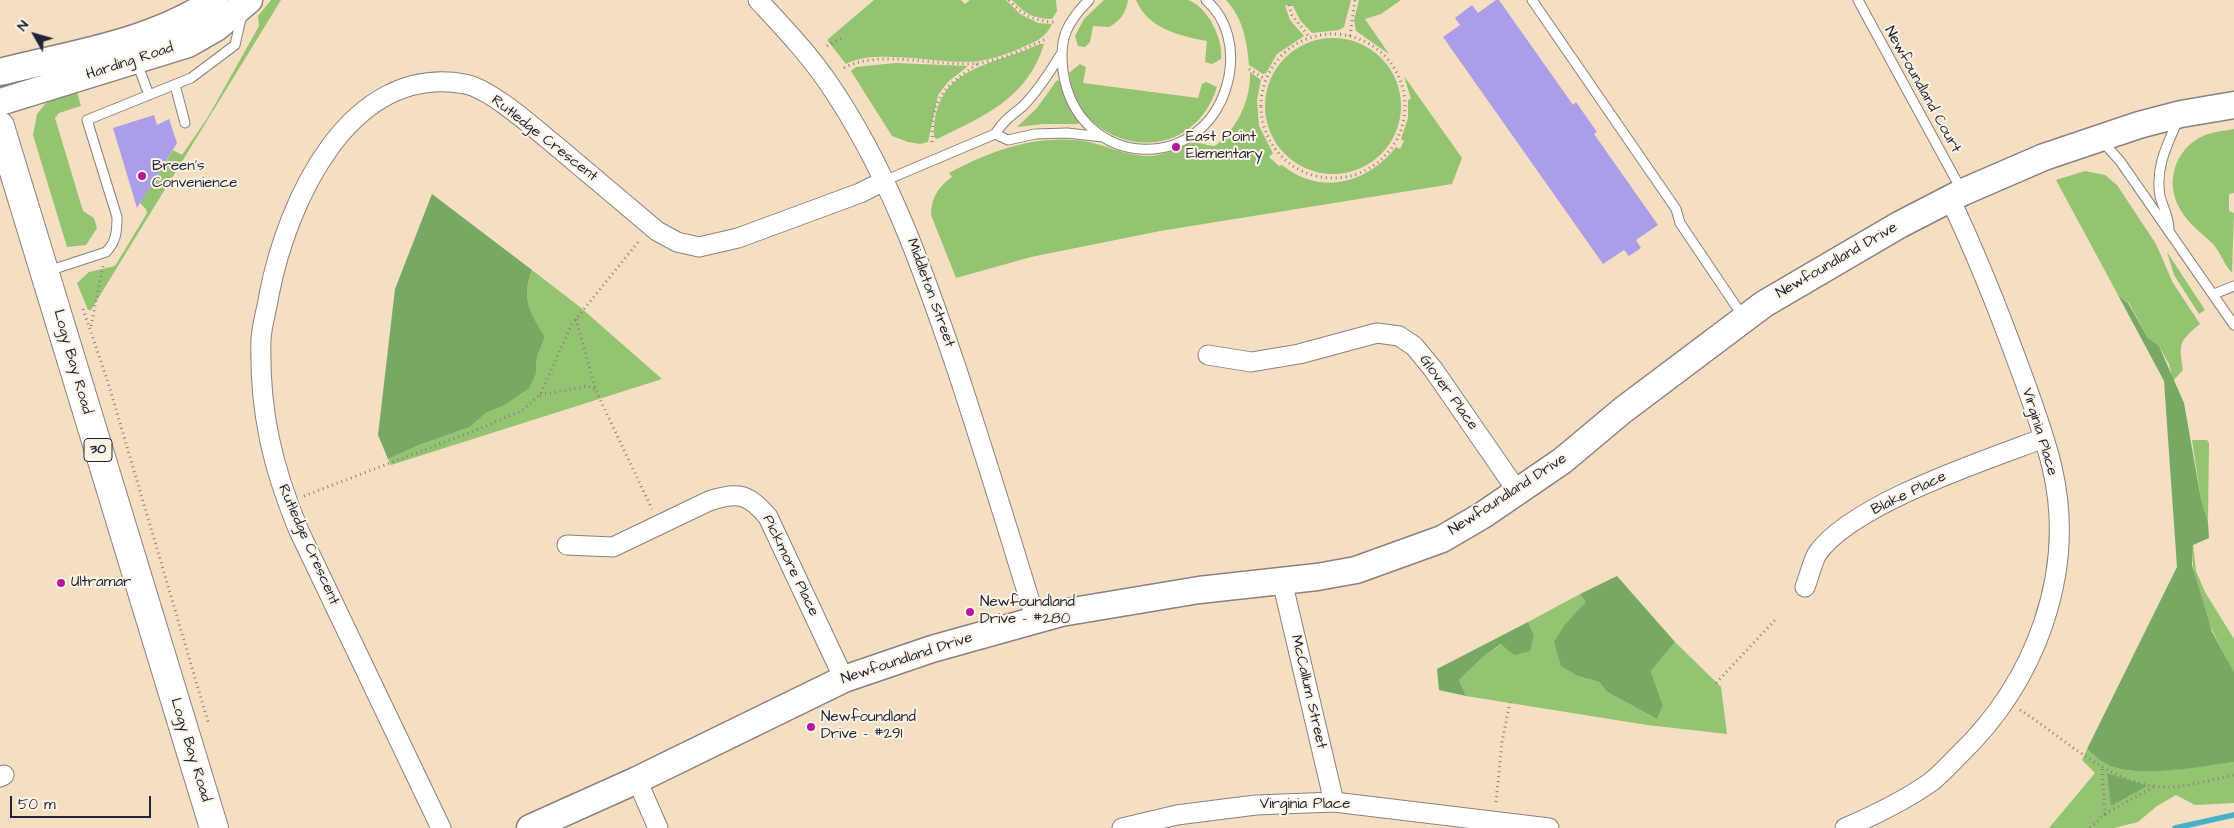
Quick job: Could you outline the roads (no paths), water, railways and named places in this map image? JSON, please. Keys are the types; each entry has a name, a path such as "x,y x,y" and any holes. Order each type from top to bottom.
{"main road":[{"name":"Logy Bay Road","path":"0,126 46,271 148,618 214,828"}],"street":[{"name":"Harding Road","path":"0,102 133,50 215,0"},
{"name":"Middleton Street","path":"758,0 802,48 827,80 868,147 910,236 928,284 995,485 1035,618"},
{"name":"Harding Road","path":"0,72 133,50 188,44 216,28 247,2"},
{"name":"Rutledge Crescent","path":"440,828 299,531 281,488 269,442 262,389 262,336 282,242 301,196 322,159 349,123 375,102 405,88 442,81 468,84 490,95 524,120 657,231 677,242 699,247 738,238 860,193 884,181"},
{"name":"Newfoundland Drive","path":"530,828 637,780 844,679 1035,618 1163,595 1356,570 1389,560 1442,539 1484,515 1562,461 1623,410 1744,318 1826,266 1956,196 2044,157 2139,124 2181,114 2234,105"},
{"name":"Virginia Place","path":"1845,828 1890,808 1932,781 1971,743 2002,707 2021,675 2040,637 2052,600 2059,547 2053,468 2044,438 1956,196"},
{"name":"Glover Place","path":"1208,355 1251,362 1298,354 1377,333 1399,336 1414,346 1432,369 1518,492"},
{"name":"Blake Place","path":"1805,587 1817,554 1844,527 1904,493 2044,438"},
{"name":"Pickmore Place","path":"567,545 613,547 709,501 726,495 750,498 768,517 844,679"},
{"name":"McCallum Street","path":"1282,581 1334,802"},
{"path":"637,780 658,828"},
{"name":"Virginia Place","path":"1122,828 1177,815 1232,808 1334,802 1548,828"}],"lane":[{"path":"884,181 995,134 1003,121 1023,105 1037,90 1061,54 1068,27 1076,13 1089,0"},
{"path":"1061,54 1065,84 1072,102 1084,120 1103,137 1124,148 1148,151 1170,147 1192,137 1212,119 1224,96 1232,57 1229,39 1214,7 1206,0"},
{"path":"1532,0 1676,209 1680,223 1744,318"},
{"name":"Newfoundland Court","path":"1858,0 1956,196"},
{"path":"46,271 106,252 112,246 118,231 117,217 87,120 192,78 235,45 247,2"},
{"path":"133,50 149,95"},
{"path":"175,85 185,123"},
{"path":"2169,230 2169,220 2159,188 2160,168 2163,155 2181,114"},
{"path":"995,134 1008,140 1036,134 1067,133 1103,137"},
{"path":"2099,138 2120,161 2234,325"},
{"path":"2214,294 2234,286"}],"waterway":[{"path":"2175,828 2234,815"}],"place":[{"name":"East Point Elementary","path":"1176,147"},
{"name":"Breen's Convenience","path":"142,176"},
{"name":"Ultramar","path":"61,583"},
{"name":"Newfoundland Drive - #280","path":"970,612"},
{"name":"Newfoundland Drive - #291","path":"811,727"}]}
